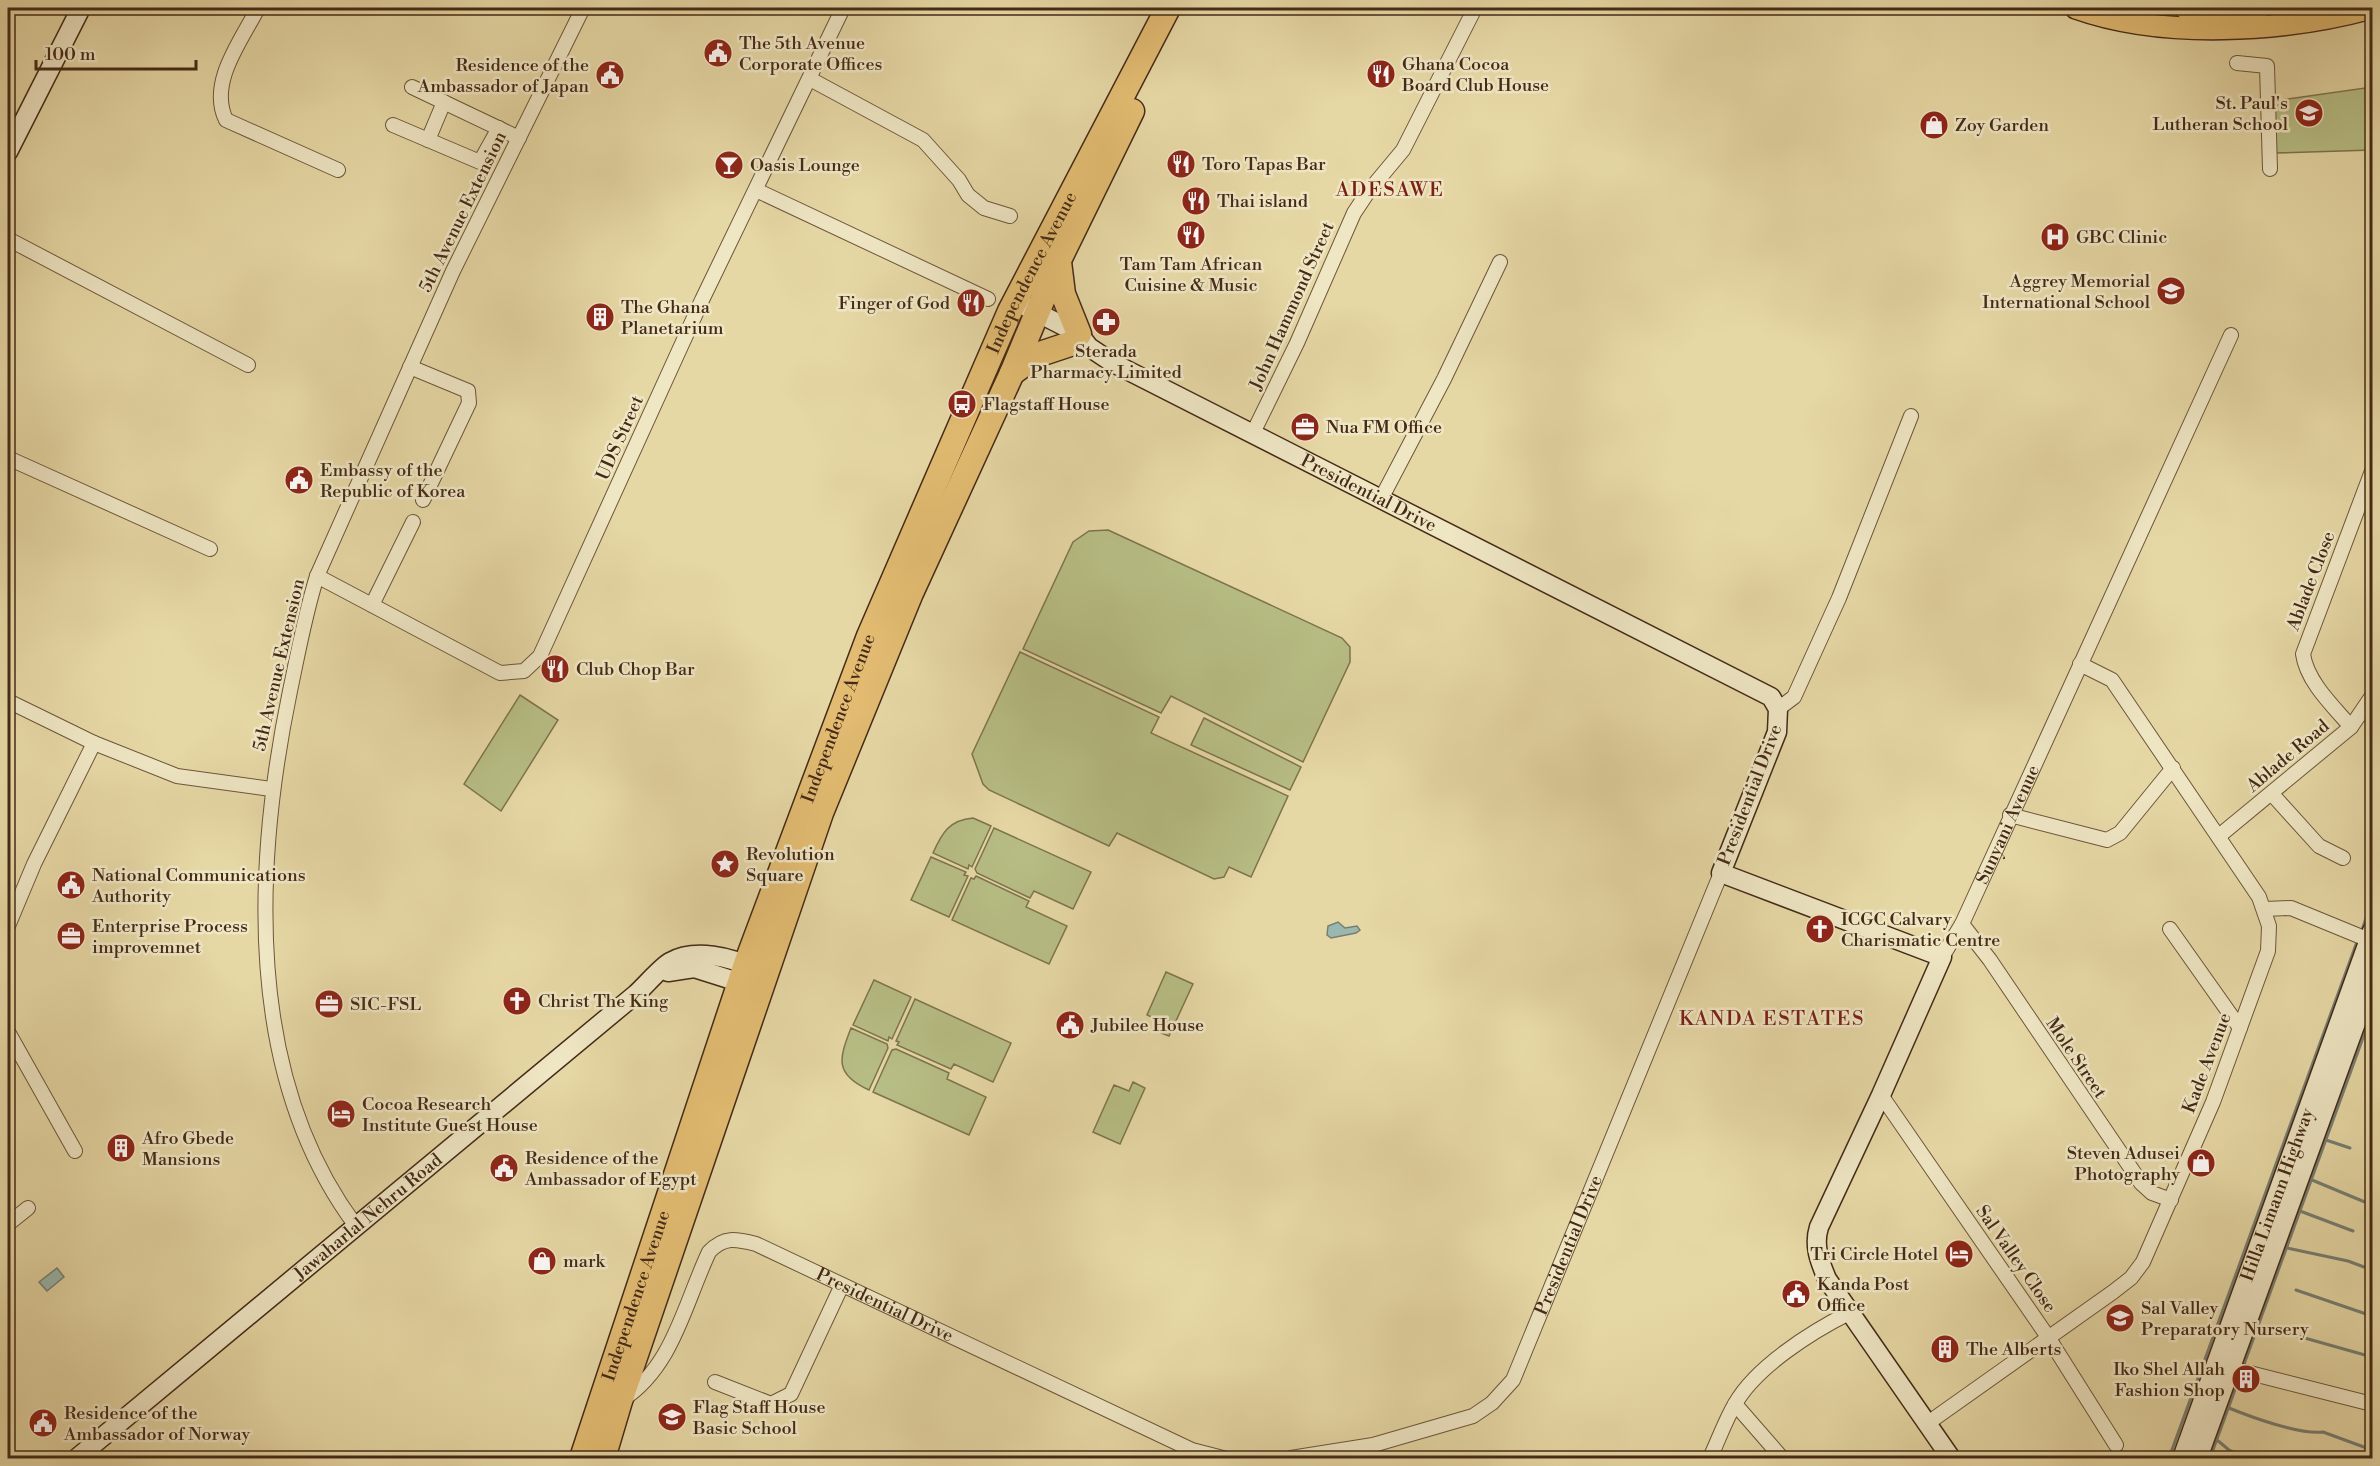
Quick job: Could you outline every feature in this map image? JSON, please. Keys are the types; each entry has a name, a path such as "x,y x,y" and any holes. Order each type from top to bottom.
{"highway":[{"name":"Independence Avenue","path":"582,1458 753,977 869,636 1012,306 1168,8"},
{"name":"Independence Avenue","path":"603,1458 753,977 911,593 1011,373 1059,260 1184,8"},
{"path":"1011,373 1037,356 1080,341 1063,294 1059,260"}],"main road":[{"path":"2076,8 2093,14 2167,26 2235,27 2294,23 2371,8"},
{"path":"2185,8 2259,8"}],"street":[{"path":"8,152 12,132 81,8"},
{"path":"258,8 222,82 220,107 226,120 238,128 338,170"},
{"name":"5th Avenue Extension","path":"356,1226 333,1196 311,1149 284,1071 266,972 265,879 271,789 301,638 317,576 453,271 583,8"},
{"name":"UDS Street","path":"317,576 500,673 524,671 540,656 702,300 843,8"},
{"name":"John Hammond Street","path":"1252,435 1297,344 1354,213 1368,192 1403,150 1475,8"},
{"path":"2237,63 2267,66 2270,169"},
{"path":"810,79 923,140 959,180 968,195 984,208 1010,216"},
{"path":"412,87 519,138"},
{"path":"428,140 444,102"},
{"path":"393,125 480,162 499,128"},
{"path":"756,190 988,299"},
{"path":"8,239 248,365"},
{"path":"1381,498 1444,379 1500,262"},
{"name":"Presidential Drive","path":"1012,306 1080,341 1113,363 1252,435 1763,691 1778,709 1777,732 1513,1380 1492,1403 1473,1416 1373,1445 1291,1458"},
{"name":"Sunyani Avenue","path":"1951,1458 1827,1279 1818,1258 1817,1234 1941,957 1962,924 2231,335"},
{"path":"410,367 468,391 469,397 469,403 423,500"},
{"path":"1778,709 1794,697 1839,598 1911,416"},
{"path":"8,458 210,549"},
{"name":"Ablade Close","path":"2351,728 2314,682 2303,654 2373,471"},
{"path":"372,605 413,522"},
{"name":"Kade Avenue","path":"1928,1423 2131,1278 2153,1244 2213,1102 2268,951 2269,926 2265,909 2219,836 2112,680 2080,664"},
{"name":"Ablade Road","path":"2219,836 2351,728 2373,696"},
{"path":"8,701 94,742 177,776 271,789"},
{"path":"8,926 34,864 94,742"},
{"path":"2010,815 2108,840 2120,833 2174,768"},
{"path":"2272,794 2319,846 2343,858"},
{"path":"1721,873 1941,957"},
{"path":"2265,909 2291,908 2371,935"},
{"name":"Mole Street","path":"1962,924 1990,960 2141,1183 2152,1193 2171,1200"},
{"path":"2170,929 2240,1028"},
{"name":"Hilla Limann Highway","path":"2182,1458 2371,935"},
{"name":"Jawaharlal Nehru Road","path":"77,1458 657,975 694,968 753,977"},
{"name":"Hilla Limann Highway","path":"2198,1458 2373,979"},
{"path":"8,1032 75,1150"},
{"name":"Sal Valley Close","path":"1881,1095 2048,1337 2116,1445"},
{"path":"8,1224 28,1208"},
{"name":"Presidential Drive","path":"620,1401 637,1390 658,1366 709,1252 717,1244 731,1238 756,1244 1192,1450 1223,1458"},
{"path":"715,1382 771,1404 791,1394 842,1285"},
{"path":"1710,1458 1735,1404 1756,1379 1816,1329 1849,1313"},
{"path":"2230,1368 2373,1404"},
{"path":"1735,1404 1782,1458"}],"green space":[{"path":"2372,87 2372,150 2276,153 2274,101"},
{"path":"1108,530 1342,638 1350,647 1350,662 1303,762 1171,696 1161,713 1023,649 1073,542 1089,531"},
{"path":"1020,652 1159,717 1151,733 1288,796 1251,877 1229,867 1224,877 1214,879 1117,833 1109,846 989,790 983,784 972,754"},
{"path":"520,695 558,720 501,811 464,784"},
{"path":"1204,718 1301,767 1290,790 1191,745"},
{"path":"973,818 991,826 972,867 969,865 968,869 933,853 947,829 965,819"},
{"path":"994,828 1091,872 1073,909 1034,891 1030,898 977,873 975,869"},
{"path":"931,857 966,872 964,875 968,876 949,917 911,900"},
{"path":"976,876 1029,901 1026,907 1067,926 1049,964 952,920 971,878 974,879"},
{"path":"1166,972 1193,984 1169,1036 1156,1031 1160,1021 1147,1015"},
{"path":"874,980 911,997 892,1039 889,1037 888,1041 853,1025"},
{"path":"915,999 1011,1043 993,1082 954,1064 951,1069 897,1045 899,1042 896,1041"},
{"path":"851,1028 887,1044 888,1048 869,1090 850,1078 842,1065 842,1057"},
{"path":"896,1049 949,1073 947,1079 986,1097 969,1135 873,1092 892,1050"},
{"path":"1133,1082 1145,1088 1120,1144 1093,1132 1114,1085 1129,1091"}],"water":[{"path":"1338,922 1345,928 1357,926 1360,930 1356,933 1331,938 1327,935 1328,926"},
{"path":"57,1268 64,1277 47,1291 39,1282"}],"waterway":[{"path":"2361,933 2372,901"},
{"path":"2169,1458 2358,939"},
{"path":"2243,1367 2372,1013"},
{"path":"2326,1140 2350,1148"},
{"path":"2312,1180 2372,1205"},
{"path":"2300,1211 2353,1231"},
{"path":"2287,1248 2348,1261 2372,1270"},
{"path":"2296,1290 2372,1316"},
{"path":"2287,1333 2372,1357"},
{"path":"2210,1458 2240,1376"},
{"path":"2229,1408 2289,1428 2323,1432 2372,1450"},
{"path":"2217,1440 2229,1450 2247,1458"}],"place":[{"name":"The 5th Avenue Corporate Offices","path":"718,53"},
{"name":"Ghana Cocoa Board Club House","path":"1381,74"},
{"name":"Residence of the Ambassador of Japan","path":"610,75"},
{"name":"St. Paul's Lutheran School","path":"2309,113"},
{"name":"Zoy Garden","path":"1934,125"},
{"name":"Toro Tapas Bar","path":"1181,164"},
{"name":"Oasis Lounge","path":"729,165"},
{"name":"Thai island","path":"1196,201"},
{"name":"Tam Tam African Cuisine & Music","path":"1191,235"},
{"name":"GBC Clinic","path":"2055,237"},
{"name":"Aggrey Memorial International School","path":"2171,291"},
{"name":"Finger of God","path":"971,303"},
{"name":"The Ghana Planetarium","path":"600,317"},
{"name":"Sterada Pharmacy Limited","path":"1106,322"},
{"name":"Flagstaff House","path":"962,404"},
{"name":"Nua FM Office","path":"1305,427"},
{"name":"Embassy of the Republic of Korea","path":"299,480"},
{"name":"Club Chop Bar","path":"555,669"},
{"name":"Revolution Square","path":"725,864"},
{"name":"National Communications Authority","path":"71,885"},
{"name":"ICGC Calvary Charismatic Centre","path":"1820,929"},
{"name":"Enterprise Process improvemnet","path":"71,936"},
{"name":"Christ The King","path":"517,1001"},
{"name":"SIC-FSL","path":"329,1004"},
{"name":"Jubilee House","path":"1070,1025"},
{"name":"Cocoa Research Institute Guest House","path":"341,1114"},
{"name":"Afro Gbede Mansions","path":"121,1148"},
{"name":"Steven Adusei Photography","path":"2201,1163"},
{"name":"Residence of the Ambassador of Egypt","path":"504,1168"},
{"name":"Tri Circle Hotel","path":"1959,1254"},
{"name":"mark","path":"542,1261"},
{"name":"Kanda Post Office","path":"1796,1294"},
{"name":"Sal Valley Preparatory Nursery","path":"2120,1318"},
{"name":"The Alberts","path":"1945,1349"},
{"name":"Iko Shel Allah Fashion Shop","path":"2246,1379"},
{"name":"Flag Staff House Basic School","path":"672,1417"},
{"name":"Residence of the Ambassador of Norway","path":"43,1423"}],"district":[{"name":"ADESAWE","path":"1390,190"},
{"name":"KANDA ESTATES","path":"1772,1019"}]}
